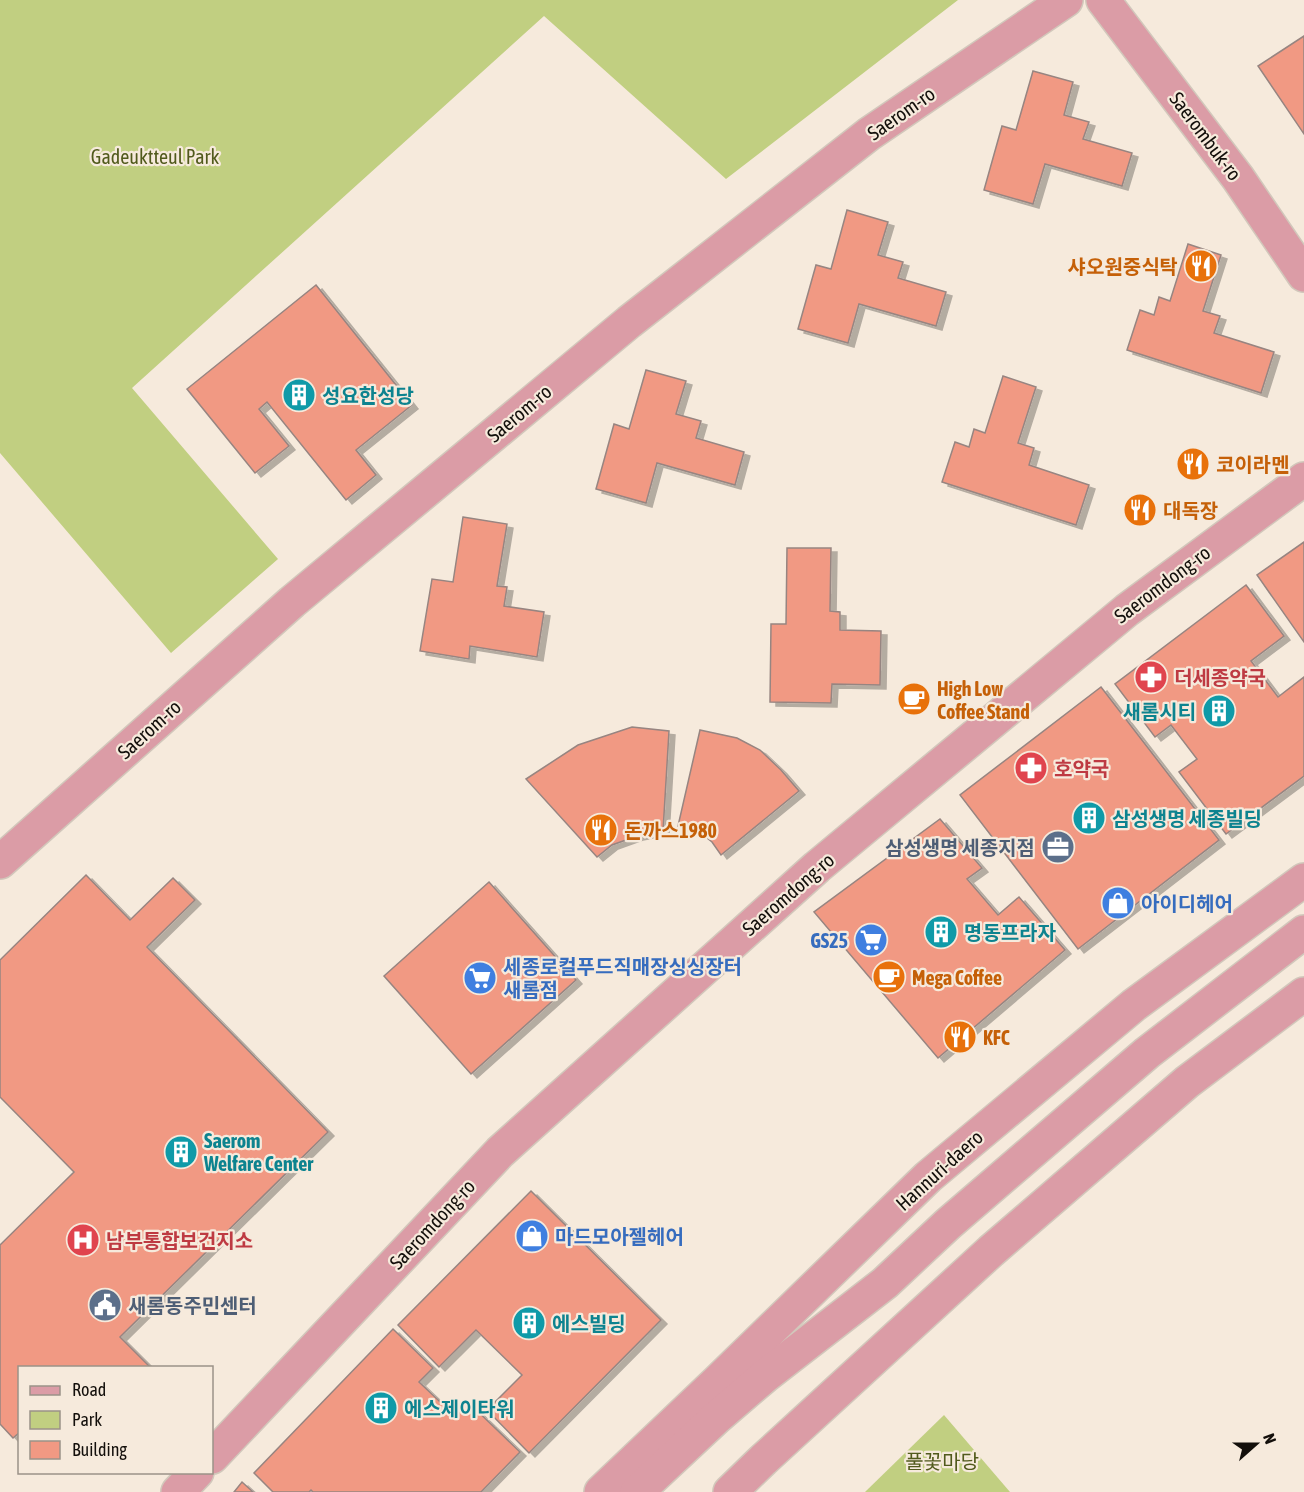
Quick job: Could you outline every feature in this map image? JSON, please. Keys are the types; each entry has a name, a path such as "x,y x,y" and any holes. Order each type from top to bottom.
{"street":[{"name":"Saerom-ro","path":"0,862 292,602 629,322 869,134 1066,0"},
{"name":"Saerombuk-ro","path":"1103,0 1238,178 1304,274"},
{"name":"Saeromdong-ro","path":"213,1456 500,1152 817,867 1127,610 1304,479"},
{"name":"Hannuri-daero","path":"600,1492 928,1177 1134,1005 1304,880"},
{"path":"637,1492 716,1418 765,1376 885,1282 948,1224 1147,1053 1304,932"},
{"path":"730,1492 991,1251 1187,1082 1304,994"},
{"path":"178,1492 195,1474"}],"green space":[{"name":"Gadeuktteul Park","path":"0,0 958,0 726,179 544,16 132,388 278,559 171,653 0,453"},
{"name":"풀꽃마당","path":"944,1415 1010,1492 865,1492"}],"building":[{"path":"1304,36 1304,134 1258,66"},
{"path":"1033,71 1073,82 1064,115 1089,122 1083,139 1132,153 1122,186 1045,164 1033,204 984,190 1002,126 1016,130"},
{"path":"847,210 888,222 878,255 903,262 898,278 946,292 936,326 859,304 848,343 798,329 816,265 831,269"},
{"path":"1188,244 1221,255 1203,311 1220,316 1214,333 1274,352 1261,393 1127,350 1140,310 1154,315 1159,297 1170,301"},
{"name":"성요한성당","path":"316,285 412,405 356,450 376,475 346,500 267,402 259,409 289,446 255,473 187,389"},
{"path":"646,370 686,381 676,414 701,421 696,438 744,452 735,485 657,463 646,503 596,489 614,424 629,429"},
{"path":"1003,376 1036,387 1018,443 1034,448 1029,465 1089,485 1076,525 942,482 955,442 969,447 974,429 985,433"},
{"path":"463,517 507,524 497,586 507,587 504,606 544,612 537,657 470,646 469,659 420,651 432,579 453,582"},
{"path":"1304,542 1304,642 1257,575"},
{"path":"787,548 831,548 830,611 840,612 840,630 881,631 880,685 832,684 831,703 770,702 771,624 786,624"},
{"name":"새롬시티","path":"1246,585 1284,636 1251,661 1278,697 1304,677 1304,776 1226,834 1179,772 1197,759 1171,725 1155,737 1115,684"},
{"name":"삼성생명 세종빌딩","path":"1101,687 1219,840 1078,949 960,795"},
{"path":"632,727 669,731 663,831 637,836 612,845 597,857 526,779 578,745"},
{"path":"700,730 737,738 760,750 799,791 721,855 712,842 697,830 678,826"},
{"name":"명동프라자","path":"940,819 982,868 967,879 998,915 1019,897 1065,950 938,1058 814,912"},
{"name":"Saerom Welfare Center","path":"86,875 130,920 173,878 195,900 147,947 328,1132 120,1337 149,1366 18,1366 18,1434 13,1438 0,1424 0,1245 74,1172 0,1097 0,960"},
{"name":"세종로컬푸드직매장싱싱장터 새롬점","path":"489,882 576,980 471,1074 384,976"},
{"name":"에스빌딩","path":"531,1191 661,1320 529,1453 487,1410 522,1375 476,1330 439,1367 398,1325"},
{"name":"에스제이타워","path":"393,1329 433,1368 419,1382 454,1415 467,1401 520,1452 481,1492 313,1492 311,1490 309,1492 273,1492 254,1473"},
{"path":"242,1482 253,1492 234,1492"}],"place":[{"name":"샤오원중식탁","path":"1201,266"},
{"name":"성요한성당","path":"299,395"},
{"name":"코이라멘","path":"1193,464"},
{"name":"대독장","path":"1140,510"},
{"name":"더세종약국","path":"1151,677"},
{"name":"High Low Coffee Stand","path":"914,699"},
{"name":"새롬시티","path":"1219,711"},
{"name":"호약국","path":"1031,768"},
{"name":"삼성생명 세종빌딩","path":"1089,818"},
{"name":"돈까스1980","path":"601,830"},
{"name":"삼성생명 세종지점","path":"1058,847"},
{"name":"아이디헤어","path":"1118,903"},
{"name":"명동프라자","path":"941,932"},
{"name":"GS25","path":"871,940"},
{"name":"Mega Coffee","path":"889,977"},
{"name":"세종로컬푸드직매장싱싱장터 새롬점","path":"480,978"},
{"name":"KFC","path":"960,1037"},
{"name":"Saerom Welfare Center","path":"181,1152"},
{"name":"마드모아젤헤어","path":"532,1236"},
{"name":"남부통합보건지소","path":"83,1240"},
{"name":"새롬동주민센터","path":"105,1305"},
{"name":"에스빌딩","path":"529,1323"},
{"name":"에스제이타워","path":"381,1408"}]}
